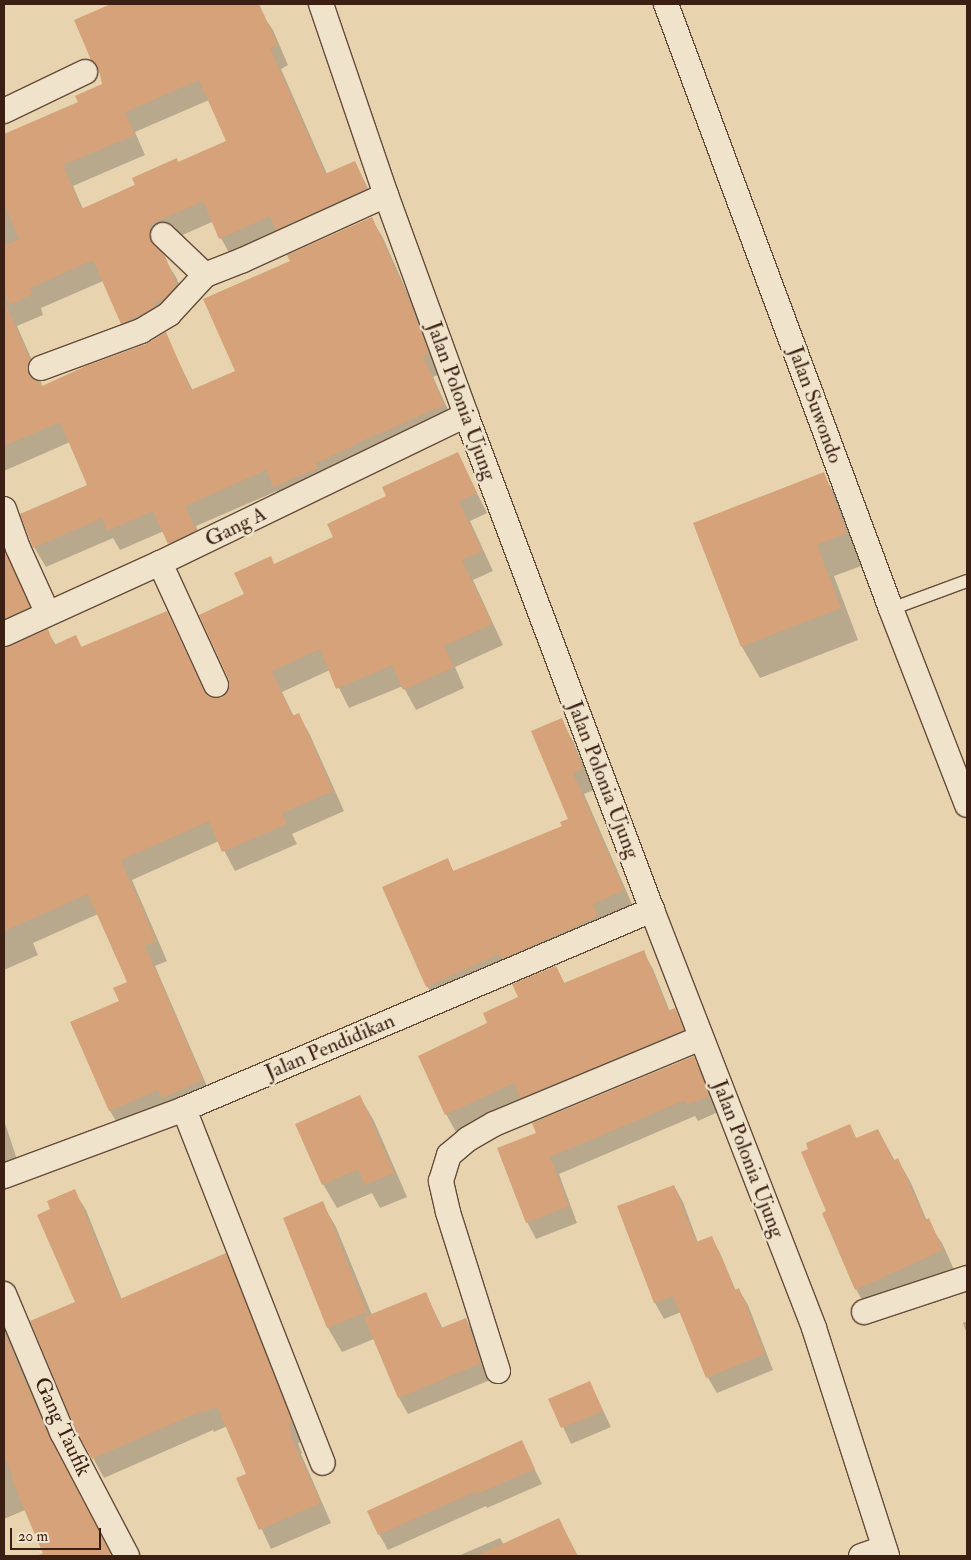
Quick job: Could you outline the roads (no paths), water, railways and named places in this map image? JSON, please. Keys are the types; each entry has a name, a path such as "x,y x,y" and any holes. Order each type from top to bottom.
{"street":[{"name":"Jalan Polonia Ujung","path":"320,4 386,195 466,415 652,910 814,1328 886,1552"},
{"name":"Jalan Suwondo","path":"666,4 891,609 967,805"},
{"path":"4,111 85,72"},
{"path":"41,368 141,331 179,305 205,275 243,260 386,195"},
{"path":"163,235 205,275"},
{"name":"Gang A","path":"4,634 47,612 160,563 466,415"},
{"path":"4,509 18,548 47,612"},
{"path":"160,563 216,685"},
{"name":"Jalan Pendidikan","path":"4,1176 184,1110 652,910"},
{"path":"498,1371 448,1212 441,1181 449,1155 468,1139 494,1124 701,1038"},
{"path":"184,1110 323,1463"},
{"path":"864,1312 967,1278"},
{"name":"Gang Taufik","path":"4,1294 62,1432 127,1556"},
{"path":"861,1556 886,1552"}],"lane":[{"path":"891,609 967,581"}]}
